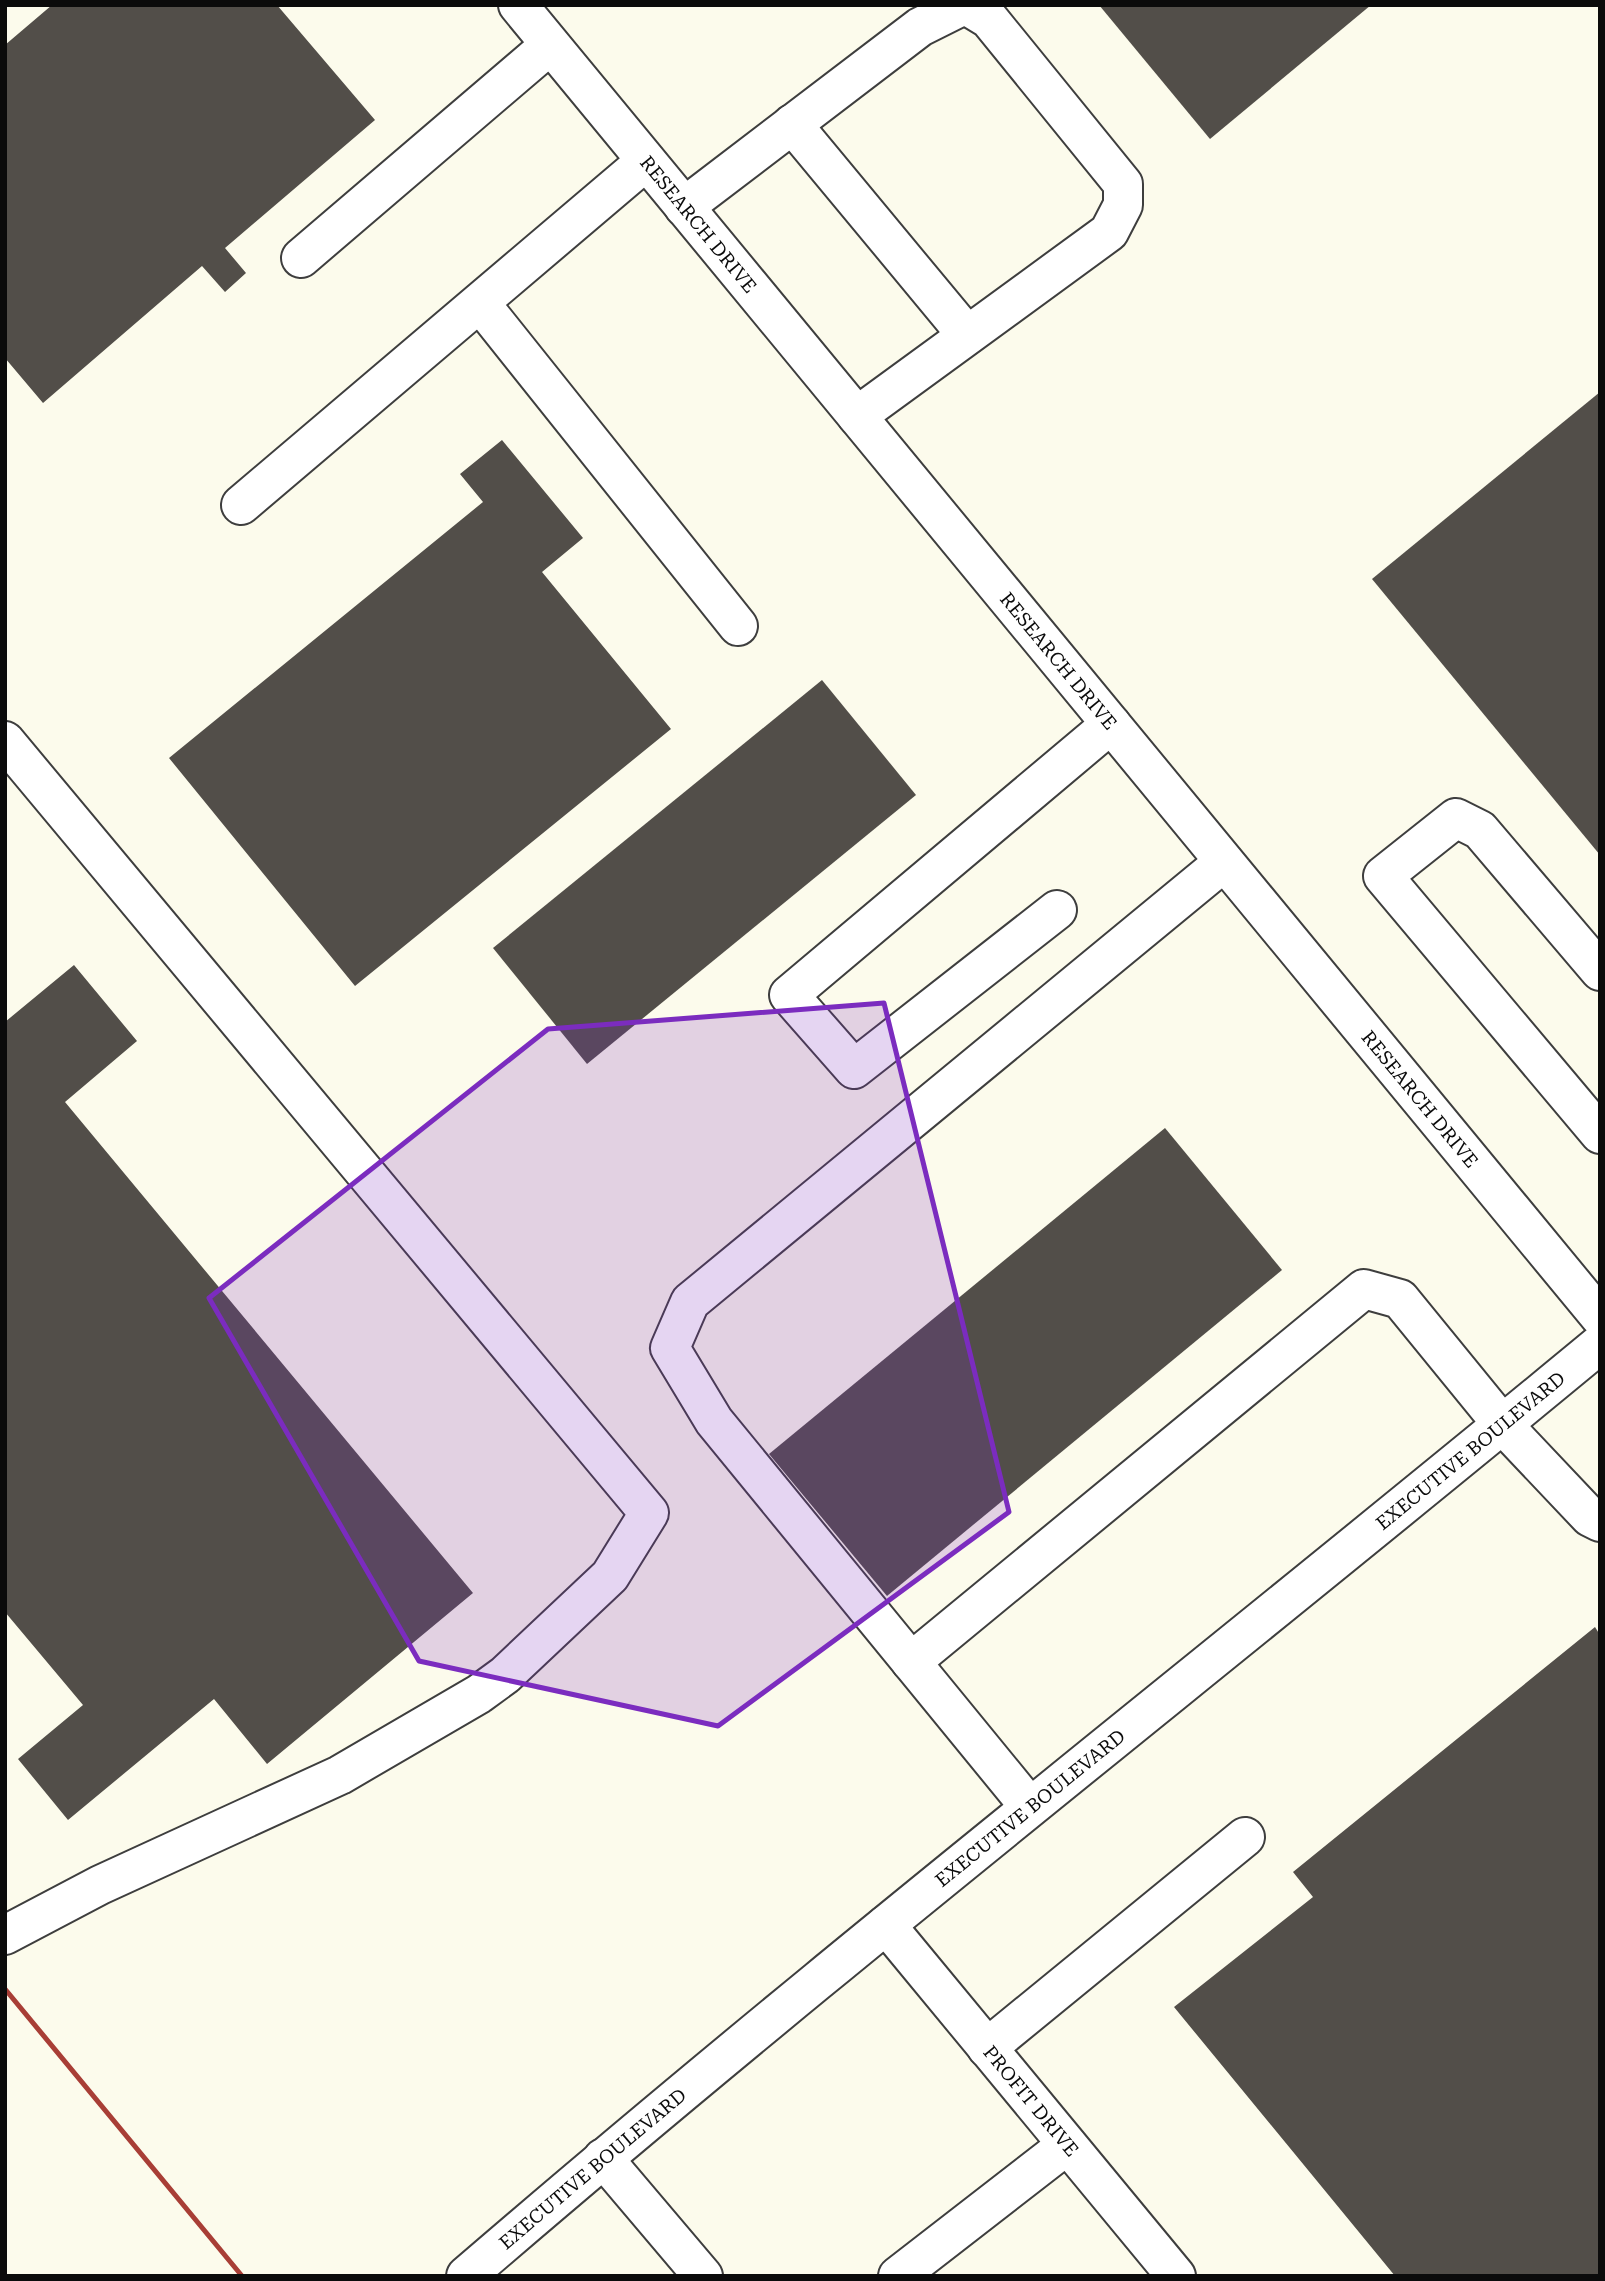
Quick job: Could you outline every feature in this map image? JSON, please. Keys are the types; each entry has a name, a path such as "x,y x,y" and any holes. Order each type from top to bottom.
{"street":[{"name":"RESEARCH DRIVE","path":"518,5 1600,1317"},
{"path":"684,207 920,27 965,5 989,19 1122,184 1123,205 1110,232 857,416"},
{"path":"301,258 550,45"},
{"path":"792,124 967,335"},
{"path":"242,505 646,161"},
{"path":"480,303 738,625"},
{"path":"1057,910 854,1069 789,995 1111,724"},
{"path":"5,741 649,1513 610,1576 505,1675 479,1694 340,1775 113,1880 5,1935"},
{"path":"1600,971 1480,830 1456,818 1383,876 1600,1134"},
{"path":"1029,1806 714,1421 670,1348 690,1302 1224,862"},
{"path":"911,1662 1364,1289 1400,1299 1502,1424 1590,1517 1600,1522"},
{"name":"EXECUTIVE BOULEVARD","path":"466,2276 603,2158 1029,1806 1600,1344"},
{"path":"987,2048 1245,1837"},
{"name":"PROFIT DRIVE","path":"886,1925 1176,2276"},
{"path":"898,2276 1068,2145"},
{"path":"603,2158 689,2271"}],"highlighted area":[{"path":"884,1003 1009,1512 718,1726 419,1661 209,1298 548,1029"}],"building":[{"path":"52,5 277,5 375,120 225,248 246,273 225,292 202,266 43,403 5,358 5,45"},
{"path":"1099,5 1371,5 1210,139"},
{"path":"1600,392 1600,855 1372,579"},
{"path":"502,440 583,538 542,572 671,729 355,986 169,758 483,502 460,474"},
{"path":"822,680 916,795 587,1064 493,948"},
{"path":"74,965 137,1041 65,1102 473,1593 267,1764 214,1699 68,1820 18,1759 83,1705 5,1612 5,1022"},
{"path":"1165,1128 1282,1270 887,1596 769,1454"},
{"path":"1595,1627 1600,1635 1600,2276 1395,2276 1174,2007 1313,1897 1293,1872"}],"railway":[{"path":"5,1989 242,2276"}]}
